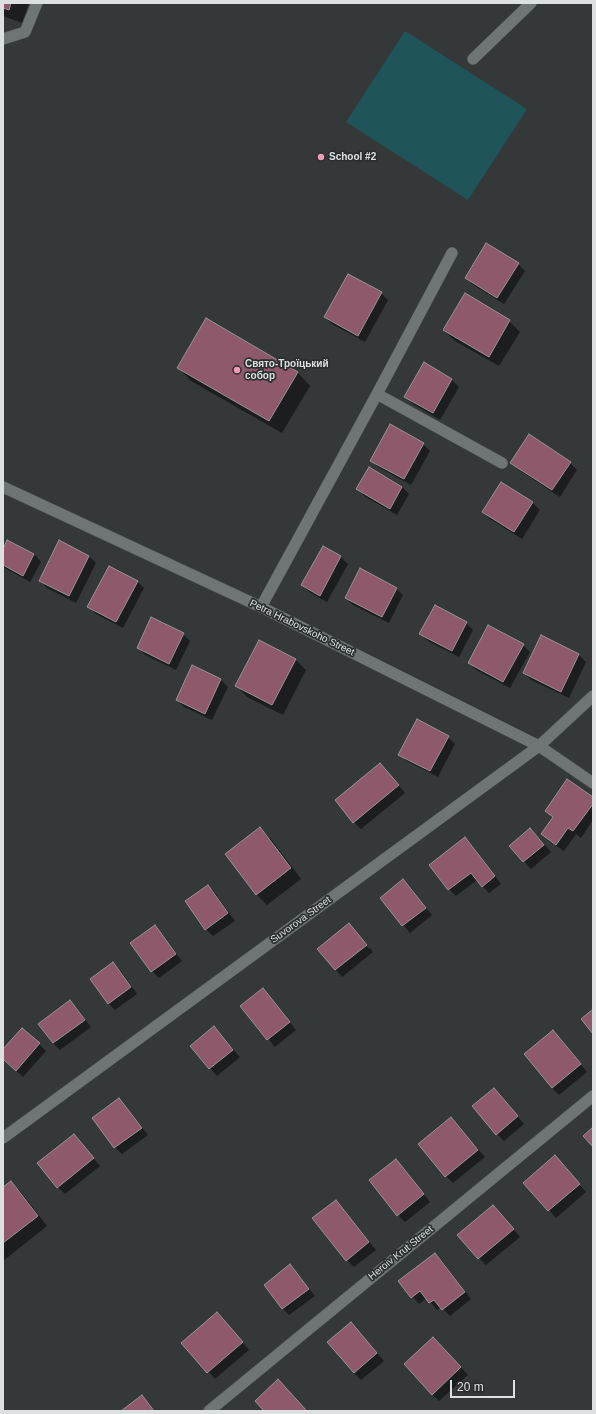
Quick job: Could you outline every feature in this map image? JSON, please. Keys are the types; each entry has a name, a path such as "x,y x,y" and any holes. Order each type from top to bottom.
{"street":[{"path":"3,39 25,32 37,3"},
{"path":"473,59 531,3"},
{"path":"261,607 452,253"},
{"path":"377,394 502,463"},
{"name":"Petra Hrabovskoho Street","path":"3,487 261,607 539,746 593,783"},
{"name":"Suvorova Street","path":"3,1138 539,746 593,696"},
{"name":"Heroiv Krut Street","path":"209,1411 593,1096"}],"shaded area":[{"path":"405,31 527,109 468,200 346,122"}],"building":[{"path":"3,3 11,3 9,10 3,8"},
{"path":"486,243 519,263 497,298 465,278"},
{"path":"348,274 382,292 358,336 324,317"},
{"path":"465,293 510,320 489,357 443,330"},
{"name":"Свято-Троїцький собор","path":"206,318 298,372 269,421 177,368"},
{"path":"424,362 452,379 433,413 404,397"},
{"path":"390,424 424,443 404,479 370,461"},
{"path":"529,434 571,462 552,490 510,463"},
{"path":"369,467 402,487 390,509 356,489"},
{"path":"501,482 533,502 514,532 482,512"},
{"path":"7,540 34,554 23,576 3,565 3,549"},
{"path":"59,540 89,556 69,596 39,581"},
{"path":"323,546 341,556 320,596 301,585"},
{"path":"109,566 138,581 116,622 87,607"},
{"path":"360,568 397,588 382,617 345,598"},
{"path":"435,605 467,622 452,651 419,634"},
{"path":"151,617 184,633 169,664 137,648"},
{"path":"488,625 524,644 503,682 468,663"},
{"path":"541,635 579,654 561,692 523,673"},
{"path":"259,640 296,659 272,705 235,686"},
{"path":"192,665 221,679 205,714 176,700"},
{"path":"417,719 449,736 430,771 398,755"},
{"path":"380,763 399,785 353,823 335,800"},
{"path":"567,779 593,797 593,804 573,831 568,828 556,845 541,834 553,817 545,811"},
{"path":"260,827 291,868 256,895 225,854"},
{"path":"530,828 544,845 523,862 509,846"},
{"path":"465,837 495,876 482,887 471,873 448,890 429,865"},
{"path":"403,879 426,908 402,926 380,898"},
{"path":"208,885 228,913 205,930 185,901"},
{"path":"349,923 367,945 335,970 317,949"},
{"path":"155,925 176,954 151,972 130,943"},
{"path":"113,962 131,987 108,1004 90,979"},
{"path":"263,988 290,1022 267,1040 240,1006"},
{"path":"70,1000 85,1020 53,1043 38,1024"},
{"path":"593,1009 593,1034 581,1019"},
{"path":"214,1026 233,1050 209,1069 190,1046"},
{"path":"22,1028 40,1043 16,1071 3,1059 3,1049"},
{"path":"553,1030 581,1064 552,1088 524,1054"},
{"path":"494,1088 518,1116 496,1135 472,1106"},
{"path":"119,1098 142,1128 114,1148 92,1118"},
{"path":"451,1117 478,1150 445,1177 418,1144"},
{"path":"593,1127 593,1147 583,1136"},
{"path":"74,1134 94,1158 57,1188 37,1163"},
{"path":"555,1155 580,1184 548,1211 523,1183"},
{"path":"396,1159 424,1194 397,1216 369,1180"},
{"path":"11,1181 38,1216 3,1243 3,1187"},
{"path":"336,1200 369,1242 346,1261 312,1218"},
{"path":"493,1205 514,1229 478,1259 457,1235"},
{"path":"435,1253 465,1292 442,1310 434,1300 429,1303 420,1291 411,1298 398,1281"},
{"path":"290,1264 309,1289 282,1309 264,1285"},
{"path":"217,1312 243,1342 207,1373 181,1343"},
{"path":"351,1322 377,1353 354,1373 327,1342"},
{"path":"433,1337 461,1367 432,1395 404,1364"},
{"path":"278,1379 306,1410 305,1411 264,1411 255,1401"},
{"path":"142,1395 154,1411 121,1411"}],"place":[{"name":"School #2","path":"321,157"},
{"name":"Свято-Троїцький собор","path":"237,370"}]}
